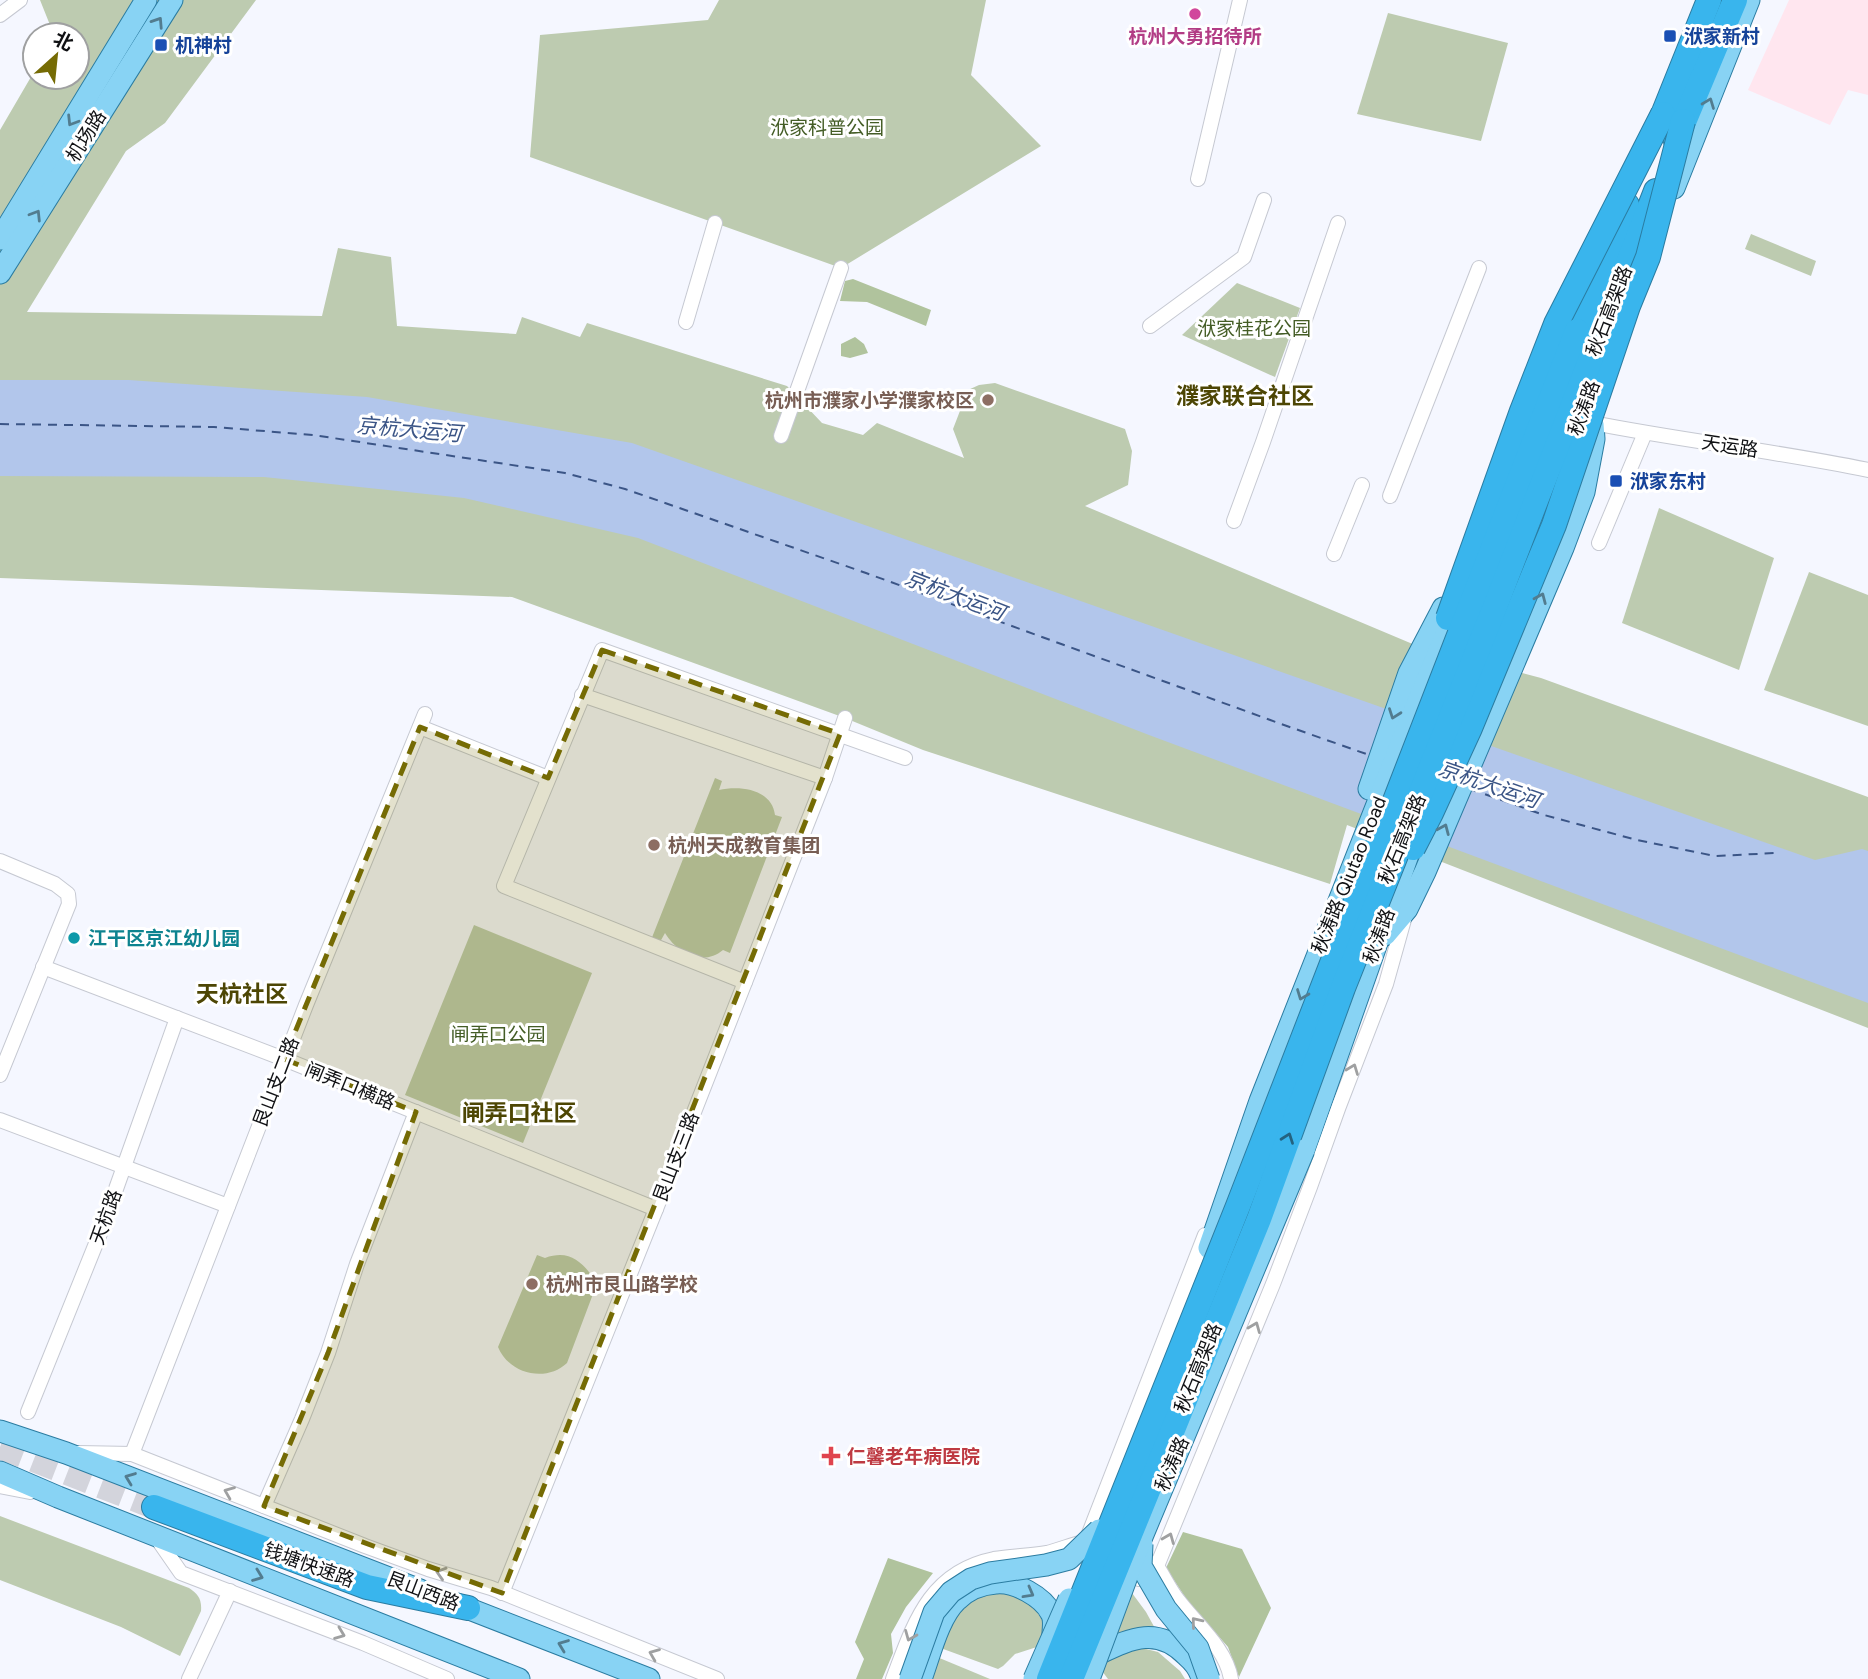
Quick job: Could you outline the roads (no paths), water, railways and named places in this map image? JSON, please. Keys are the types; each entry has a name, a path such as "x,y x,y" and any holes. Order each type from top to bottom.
{"highway":[{"name":"秋石高架路","path":"1083,1676 1259,1219 1343,988 1498,599 1673,118 1709,0"},
{"name":"秋石高架路","path":"1049,1679 1233,1219 1577,331 1673,118 1735,0"},
{"path":"1414,711 1556,324 1673,118"},
{"path":"1405,864 1464,740 1555,525 1628,306 1648,257 1673,118"},
{"name":"钱塘快速路","path":"154,1507 368,1587 468,1608"}],"main road":[{"name":"机场路","path":"0,239 146,0"},
{"name":"机场路","path":"0,273 172,0"},
{"path":"1354,862 1355,832 1409,673 1430,650 1492,527 1538,400 1698,0"},
{"name":"秋涛路","path":"1083,1676 1100,1653 1142,1535 1304,1150 1375,947 1406,899 1405,864 1463,707 1541,527 1590,392 1691,149 1749,0"},
{"path":"1406,899 1505,684 1584,492 1594,439 1590,392"},
{"name":"秋涛路 Qiutao Road","path":"1093,1535 1202,1269 1260,1101 1414,711 1430,650"},
{"name":"艮山西路","path":"0,1431 66,1453 649,1679"},
{"path":"0,1472 519,1679"},
{"path":"1034,1679 1093,1535"},
{"path":"910,1679 934,1612 951,1592 971,1579 990,1573 1069,1559 1093,1535"},
{"path":"1142,1535 1141,1566 1166,1609 1198,1648 1209,1679"},
{"path":"921,1679 944,1617 957,1600 975,1588 998,1582 1023,1589 1042,1601 1053,1615 1053,1634"},
{"path":"1100,1653 1129,1640 1146,1637 1163,1639 1179,1647 1191,1659 1202,1679"}],"street":[{"path":"0,15 20,0"},
{"path":"1198,179 1240,0"},
{"path":"1150,326 1244,257 1264,200"},
{"path":"686,322 715,223"},
{"path":"1234,521 1338,223"},
{"path":"781,436 841,268"},
{"path":"1390,496 1479,268"},
{"name":"天运路","path":"1593,423 1828,461 1868,470"},
{"path":"1599,543 1644,433"},
{"path":"1334,554 1362,485"},
{"path":"745,982 504,886 602,650 905,758"},
{"path":"582,695 825,778"},
{"name":"艮山支三路","path":"502,1593 825,778 845,718"},
{"name":"艮山支二路","path":"132,1454 284,1059 422,720 548,778"},
{"path":"0,861 55,884 68,894 69,904 0,1075"},
{"path":"1083,1676 1113,1597 1157,1566 1273,1284 1386,984 1406,899"},
{"name":"闸弄口横路","path":"43,967 284,1059 656,1209"},
{"name":"天杭路","path":"29,1412 101,1231 177,1018"},
{"path":"1304,1150 1339,1106"},
{"path":"264,1506 328,1353 356,1264 416,1112"},
{"path":"0,1120 228,1206"},
{"path":"66,1453 132,1454 378,1550 502,1593 717,1679"},
{"path":"0,1486 58,1497"},
{"path":"1083,1676 1108,1593 1093,1535"},
{"path":"893,1679 917,1619 933,1593 957,1572 992,1559 1047,1553 1093,1535 1157,1566 1175,1597 1217,1647 1230,1670 1231,1679"},
{"path":"155,1536 181,1573 363,1643 447,1679"},
{"path":"189,1679 230,1591"},
{"path":"1028,1679 1047,1662 1083,1676"}],"water":[{"name":"京杭大运河","path":"0,380 129,380 367,397 632,443 1815,860 1862,849 1868,851 1868,1003 1149,735 638,538 464,498 264,477 0,476"}],"tunnel":[{"path":"0,1447 154,1507"}],"place":[{"name":"杭州大勇招待所","path":"1195,14"},
{"name":"洑家新村","path":"1670,36"},
{"name":"机神村","path":"161,45"},
{"name":"杭州市濮家小学濮家校区","path":"988,400"},
{"name":"洑家东村","path":"1616,481"},
{"name":"杭州天成教育集团","path":"654,845"},
{"name":"江干区京江幼儿园","path":"74,938"},
{"name":"杭州市艮山路学校","path":"532,1284"},
{"name":"仁馨老年病医院","path":"831,1456"}],"district":[{"name":"濮家联合社区","path":"1245,396"},
{"name":"天杭社区","path":"242,994"},
{"name":"闸弄口社区","path":"519,1113"}],"park label":[{"name":"洑家科普公园","path":"827,127"},
{"name":"洑家桂花公园","path":"1254,328"},
{"name":"闸弄口公园","path":"498,1034"}]}
